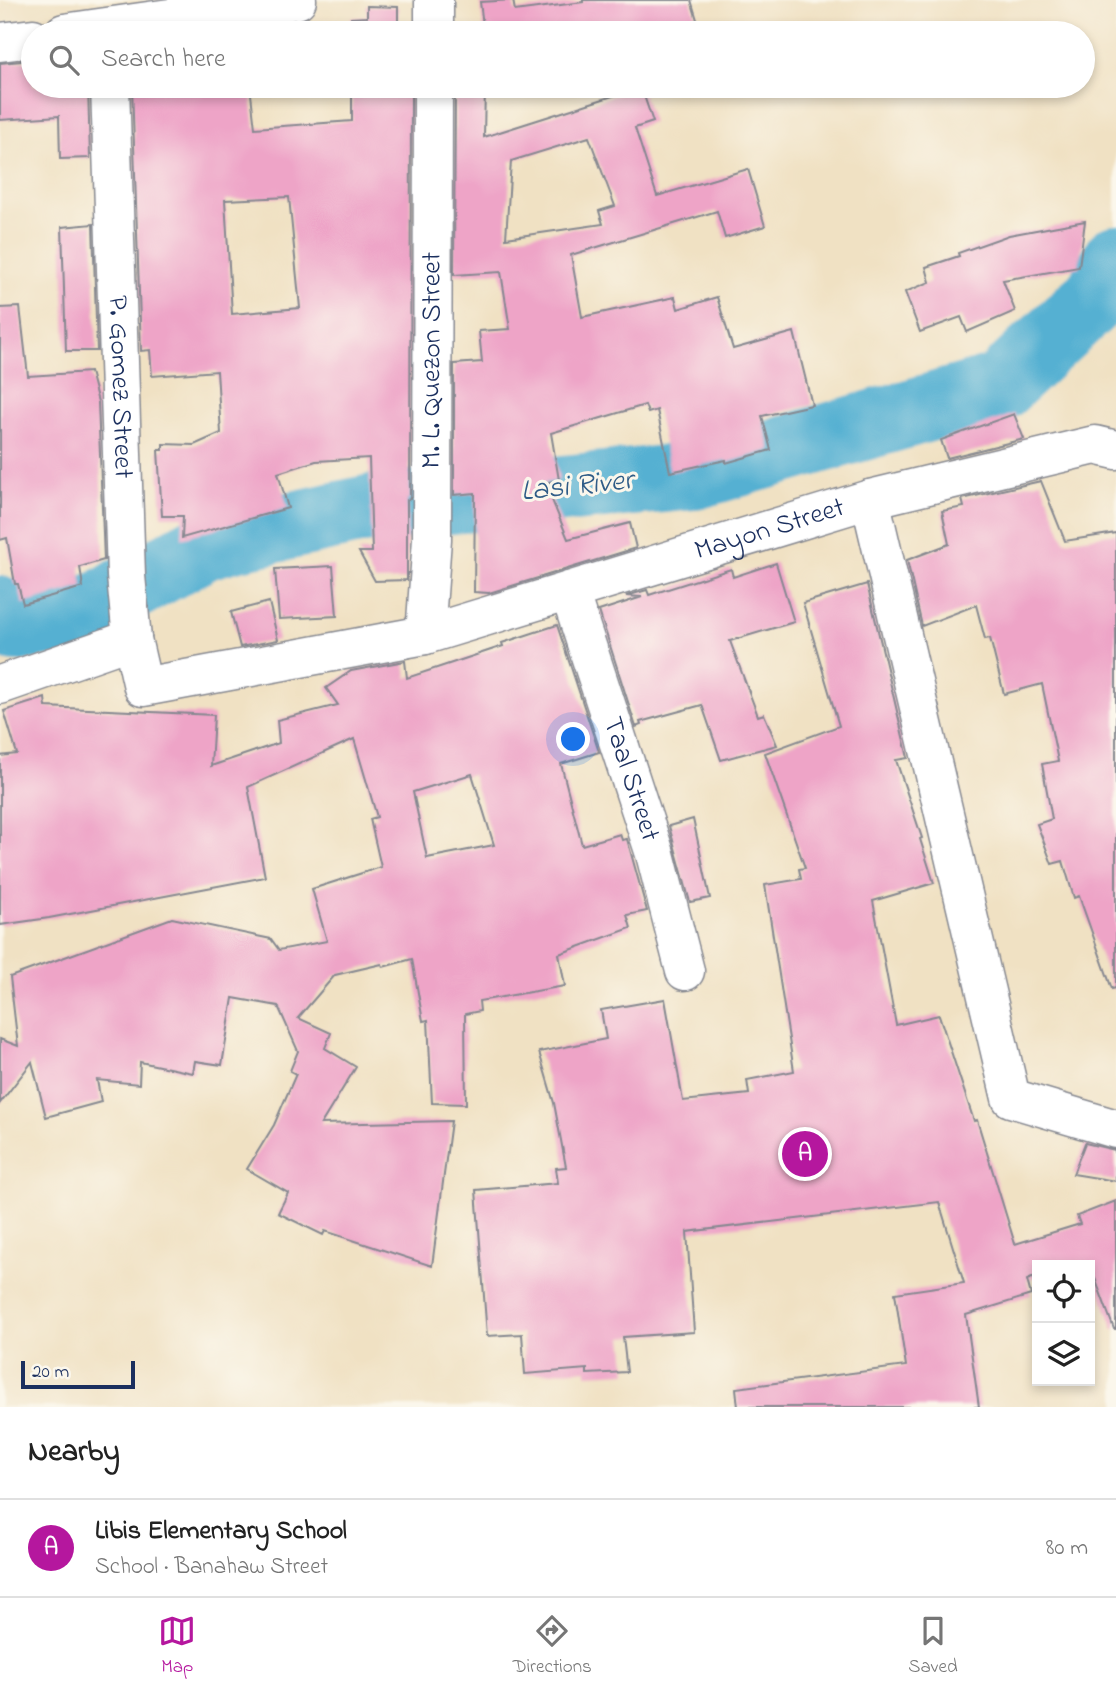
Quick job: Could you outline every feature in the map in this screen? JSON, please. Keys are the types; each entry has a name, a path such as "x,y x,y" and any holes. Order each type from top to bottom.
{"street":[{"path":"434,0 434,21"},
{"path":"108,20 278,1"},
{"path":"0,42 21,39"},
{"name":"P. Gomez Street","path":"110,98 129,608 144,687"},
{"name":"M. L. Quezon Street","path":"425,635 432,539 433,98"},
{"name":"Mayon Street","path":"144,687 425,635 870,499 1095,444 1116,450"},
{"path":"870,499 1011,1098 1116,1129"},
{"name":"Taal Street","path":"569,591 655,854 685,971"},
{"path":"0,685 129,608"}],"building":[{"path":"513,0 515,11 583,0 691,0 697,21 482,21 480,2"},
{"path":"367,6 398,7 398,21 351,21 351,18 367,17"},
{"path":"21,61 21,98 88,98 90,158 60,159 59,116 0,120 0,63"},
{"path":"132,98 251,98 255,128 352,121 352,98 411,98 410,499 407,500 407,580 375,581 359,552 372,552 369,458 316,461 278,473 288,508 182,538 183,516 162,516 158,450 163,450 163,444 194,445 221,433 217,371 152,376 150,350 141,351","holes":["289,197 300,308 232,314 225,200"]},
{"path":"455,98 485,98 484,137 606,98 645,98 653,122 635,128 657,196 748,169 765,226 725,238 717,211 571,255 582,317 675,297 678,309 717,297 733,349 794,332 812,405 762,416 771,450 726,463 726,460 670,472 657,410 648,413 645,405 551,433 559,480 545,483 568,539 630,523 636,548 489,593 474,592 475,493 454,495 454,364 482,362 479,331 510,329 501,272 454,275","holes":["589,137 615,206 599,211 603,224 506,238 511,161"]},
{"path":"1085,221 1079,267 1003,280 1015,311 967,332 961,317 920,332 905,292 930,282 926,267 1009,235"},
{"path":"93,224 97,351 66,351 62,227"},
{"path":"20,307 28,376 90,372 98,402 104,560 80,567 83,587 23,604 18,584 15,584 7,538 0,540 0,308"},
{"path":"1014,414 1024,439 947,458 941,440"},
{"path":"1041,481 1065,541 1116,533 1116,988 1112,989 1079,896 1074,898 1063,861 1052,864 1037,824 1052,819 1042,764 1058,761 1042,684 1004,694 990,638 985,639 976,605 922,626 907,560 949,544 942,511 964,507 962,499"},
{"path":"776,563 794,622 730,641 758,716 764,714 777,745 721,760 702,705 640,722 641,725 636,727 599,611 642,597 626,596 647,590 649,595 731,569 733,577"},
{"path":"333,566 337,616 279,619 275,569"},
{"path":"867,584 908,758 896,760 934,883 873,901 896,1025 939,1015 974,1121 977,1120 1015,1244 1080,1224 1077,1216 1116,1201 1116,1329 1095,1278 1095,1260 1032,1260 1032,1278 1027,1280 1031,1295 966,1315 979,1407 738,1407 736,1388 906,1366 895,1293 964,1283 939,1202 687,1232 694,1332 623,1337 627,1372 587,1374 587,1369 525,1374 522,1334 487,1336 476,1190 558,1183 556,1168 566,1167 554,1103 539,1052 606,1039 601,1010 665,999 683,1101 749,1094 747,1080 794,1071 765,885 801,879 799,869 805,868 765,753 839,726 803,603"},
{"path":"269,602 278,640 240,647 231,612"},
{"path":"557,625 599,752 561,764 582,845 620,834 622,840 627,839 647,911 627,915 631,928 559,954 565,986 479,1001 480,1011 465,1014 466,1104 432,1103 428,1020 423,1021 412,959 335,975 298,1018 331,1033 325,1048 356,1067 321,1124 451,1121 432,1266 325,1231 323,1235 278,1213 288,1193 247,1169 274,1125 296,1074 290,1071 298,1051 278,1006 233,998 222,1065 195,1061 193,1073 140,1062 139,1084 97,1080 101,1102 46,1117 32,1062 0,1103 0,1039 18,1046 10,977 172,918 271,939 279,950 327,941 312,889 381,867 370,819 377,817 354,739 248,787 265,877 0,925 0,756 17,754 4,711 45,698 46,707 214,715 211,766 279,743 277,720 338,705 326,688 351,671 405,661 407,678 503,646 502,643","holes":["472,774 494,845 427,858 413,792"]},
{"path":"693,819 710,898 690,902 669,826"},
{"path":"1085,1143 1115,1150 1116,1181 1073,1174"}],"waterway":[{"name":"Lasi River","path":"0,610 15,628 77,617 205,546 229,539 372,508 694,476 1000,387 1099,294 1116,259"}],"place":[{"name":"Libis Elementary School","path":"805,1154"}]}
